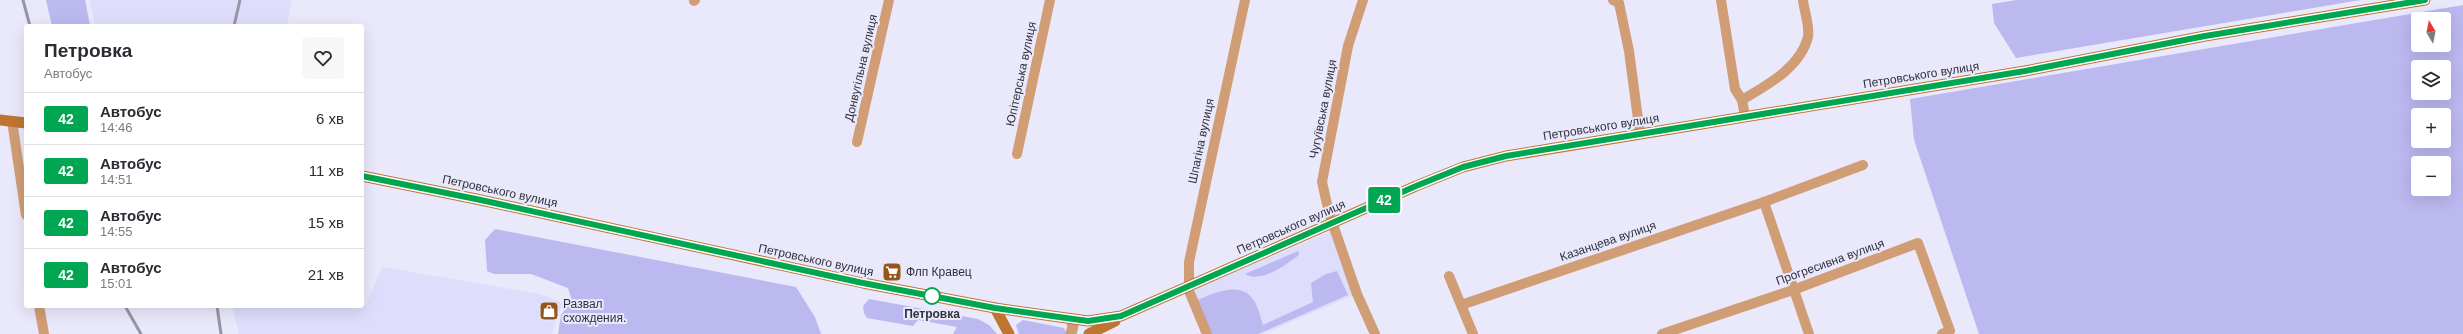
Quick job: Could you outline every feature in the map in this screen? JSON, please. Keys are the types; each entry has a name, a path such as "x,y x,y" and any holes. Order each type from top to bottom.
{"main road":[{"name":"Петровського вулиця","path":"364,176 484,200 863,283 995,308 1071,319 1105,320 1154,302 1463,167 1506,156 2025,71 2205,36 2425,0"},
{"path":"0,120 24,123"},
{"path":"1089,334 1154,302"},
{"path":"995,308 1009,334"}],"street":[{"name":"Донвугільна вулиця","path":"857,142 889,0"},
{"name":"Юпітерська вулиця","path":"1017,154 1050,0"},
{"name":"Шпагіна вулиця","path":"1188,287 1189,262 1245,0"},
{"name":"Чугуївська вулиця","path":"1363,0 1348,46 1322,182 1332,223 1357,294 1375,334"},
{"path":"1613,0 1619,3 1626,37 1640,134"},
{"path":"1721,0 1735,89 1742,100 1745,116"},
{"path":"1742,100 1776,80 1798,58 1808,36 1803,0"},
{"path":"12,121 24,202"},
{"name":"Казанцева вулиця","path":"1461,305 1764,202 1863,165"},
{"path":"1764,202 1793,290 1810,334"},
{"name":"Прогресивна вулиця","path":"1662,334 1793,290 1918,243 1946,333"},
{"path":"1449,276 1473,334"},
{"path":"1188,287 1207,334"},
{"path":"39,308 44,334"},
{"path":"1071,319 1073,326 1071,334"}],"shaded area":[{"path":"46,0 85,0 90,24 52,24"},
{"path":"90,0 292,0 287,24 95,24"},
{"path":"2016,0 2361,0 2016,58 1994,23 1992,4"},
{"path":"2463,5 2463,334 1979,334 1914,140 1910,99 2411,14 2411,52 2451,52 2451,12 2422,12"},
{"path":"495,229 796,287 815,317 821,334 558,334 561,315 572,301 568,288 531,274 494,274 487,271 485,240"},
{"path":"1335,230 1357,294 1263,334 1207,334 1189,291"},
{"path":"1298,251 1299,255 1274,272 1258,277 1245,274"},
{"path":"382,267 541,294 562,303 552,334 239,334 232,308 364,308 364,305 366,305"},
{"path":"1337,271 1348,295 1258,334 1209,334 1196,301 1225,290 1240,290 1252,298 1256,304 1263,325 1313,302 1311,283 1326,274"},
{"path":"869,299 978,319 989,325 997,334 953,334 957,327 918,320 913,326 867,318 864,313 863,306"},
{"path":"1023,320 1064,328 1067,334 1019,334 1016,325"}],"railway":[{"path":"23,0 29,24"},
{"path":"234,24 240,0"},
{"path":"126,308 141,334"},
{"path":"217,308 221,334"}],"bus line":[{"name":"42","path":"364,176 476,199 876,286 995,308 1088,321 1105,320 1121,316 1154,302 1416,186 1463,167 1506,156 2025,71 2205,36 2425,0"}],"place":[{"name":"Флп Кравец","path":"892,272"},
{"name":"Петровка","path":"932,296"},
{"name":"Развал схождения.","path":"549,311"}]}
